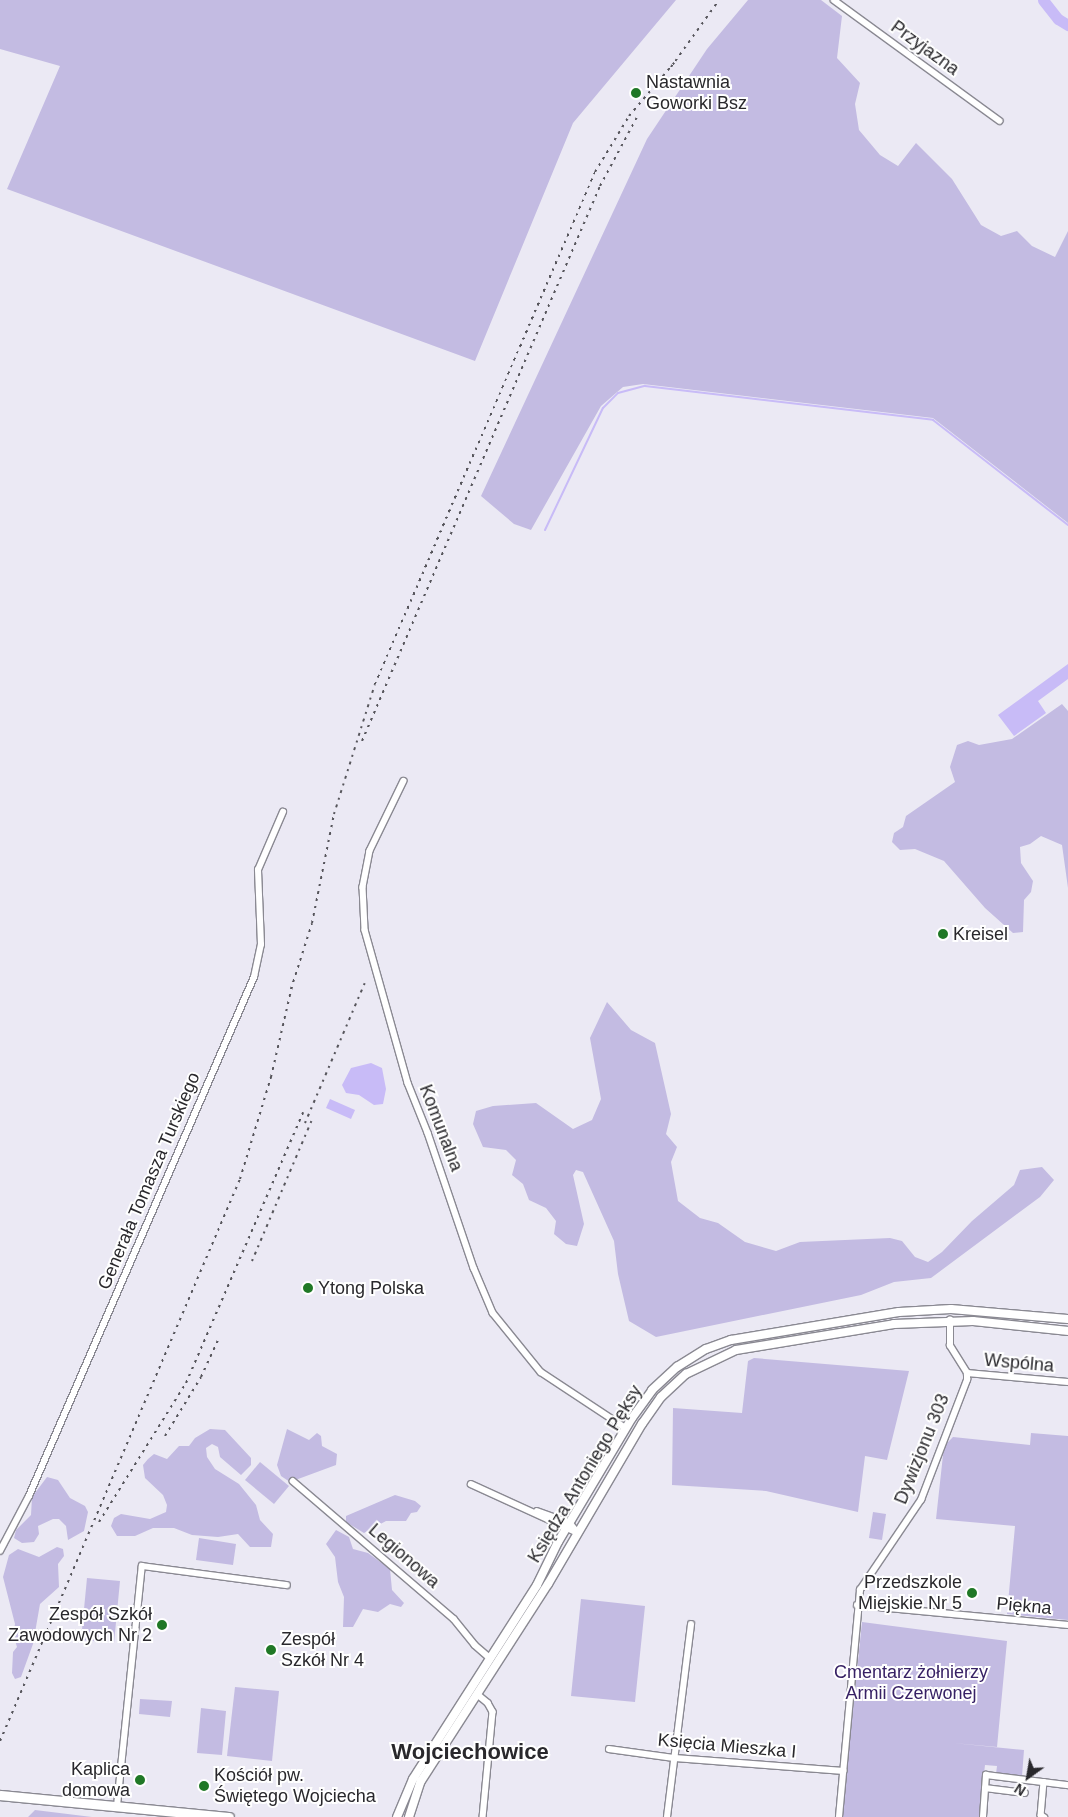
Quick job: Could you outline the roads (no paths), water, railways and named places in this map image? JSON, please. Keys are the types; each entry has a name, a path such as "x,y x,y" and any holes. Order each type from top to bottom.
{"main road":[{"name":"Księdza Antoniego Pęksy","path":"397,1817 413,1779 537,1585 568,1526 626,1428 648,1395 670,1372 696,1354 731,1340 919,1310 975,1310 1068,1319"},
{"name":"Księdza Antoniego Pęksy","path":"409,1817 421,1781 578,1533 653,1408 671,1387 701,1365 754,1346 894,1324 950,1320 1068,1331"},
{"path":"0,1795 229,1817"}],"street":[{"name":"Przyjazna","path":"834,0 1000,120"},
{"name":"Komunalna","path":"404,781 370,852 363,887 365,930 408,1083 428,1133 474,1268 494,1314 541,1372 626,1428"},
{"name":"Generała Tomasza Turskiego","path":"0,1551 29,1496 254,977 261,945 258,870 282,812"},
{"path":"950,1320 950,1346 967,1373"},
{"name":"Wspólna","path":"967,1373 1068,1382"},
{"name":"Dywizjonu 303","path":"839,1817 857,1604 860,1590 921,1500 967,1373"},
{"name":"Legionowa","path":"293,1481 454,1619 475,1645 490,1658"},
{"path":"471,1484 568,1526 578,1533"},
{"path":"117,1806 142,1566 287,1584"},
{"name":"Piękna","path":"857,1604 1068,1625"},
{"path":"667,1817 692,1624"},
{"path":"477,1694 488,1703 493,1712 483,1817"},
{"name":"Księcia Mieszka I","path":"609,1750 675,1758 843,1771"},
{"path":"983,1817 986,1774 1068,1785"},
{"path":"1044,1782 1041,1814 1044,1817"},
{"path":"985,1788 1025,1793"}],"waterway":[{"path":"1043,0 1058,19 1068,25"},
{"path":"545,530 603,408 618,393 645,386 933,420 1068,525"}],"railway":[{"path":"671,67 719,0"},
{"path":"291,989 312,923 334,814 375,684 595,172 629,116 674,63"},
{"path":"362,741 600,186 638,115"},
{"path":"0,1741 240,1179 271,1077 293,982"},
{"path":"305,1123 365,982"},
{"path":"99,1522 186,1383 303,1112"},
{"path":"252,1261 313,1117"},
{"path":"165,1436 201,1377 218,1340"}],"place":[{"name":"Nastawnia Goworki Bsz","path":"636,93"},
{"name":"Kreisel","path":"943,934"},
{"name":"Ytong Polska","path":"308,1288"},
{"name":"Przedszkole Miejskie Nr 5","path":"972,1593"},
{"name":"Zespół Szkół Zawodowych Nr 2","path":"162,1625"},
{"name":"Zespół Szkół Nr 4","path":"271,1650"},
{"name":"Kaplica domowa","path":"140,1780"},
{"name":"Kościół pw. Świętego Wojciecha","path":"204,1786"}],"district":[{"name":"Wojciechowice","path":"470,1752"}],"park label":[{"name":"Cmentarz żołnierzy Armii Czerwonej","path":"911,1684"}]}
